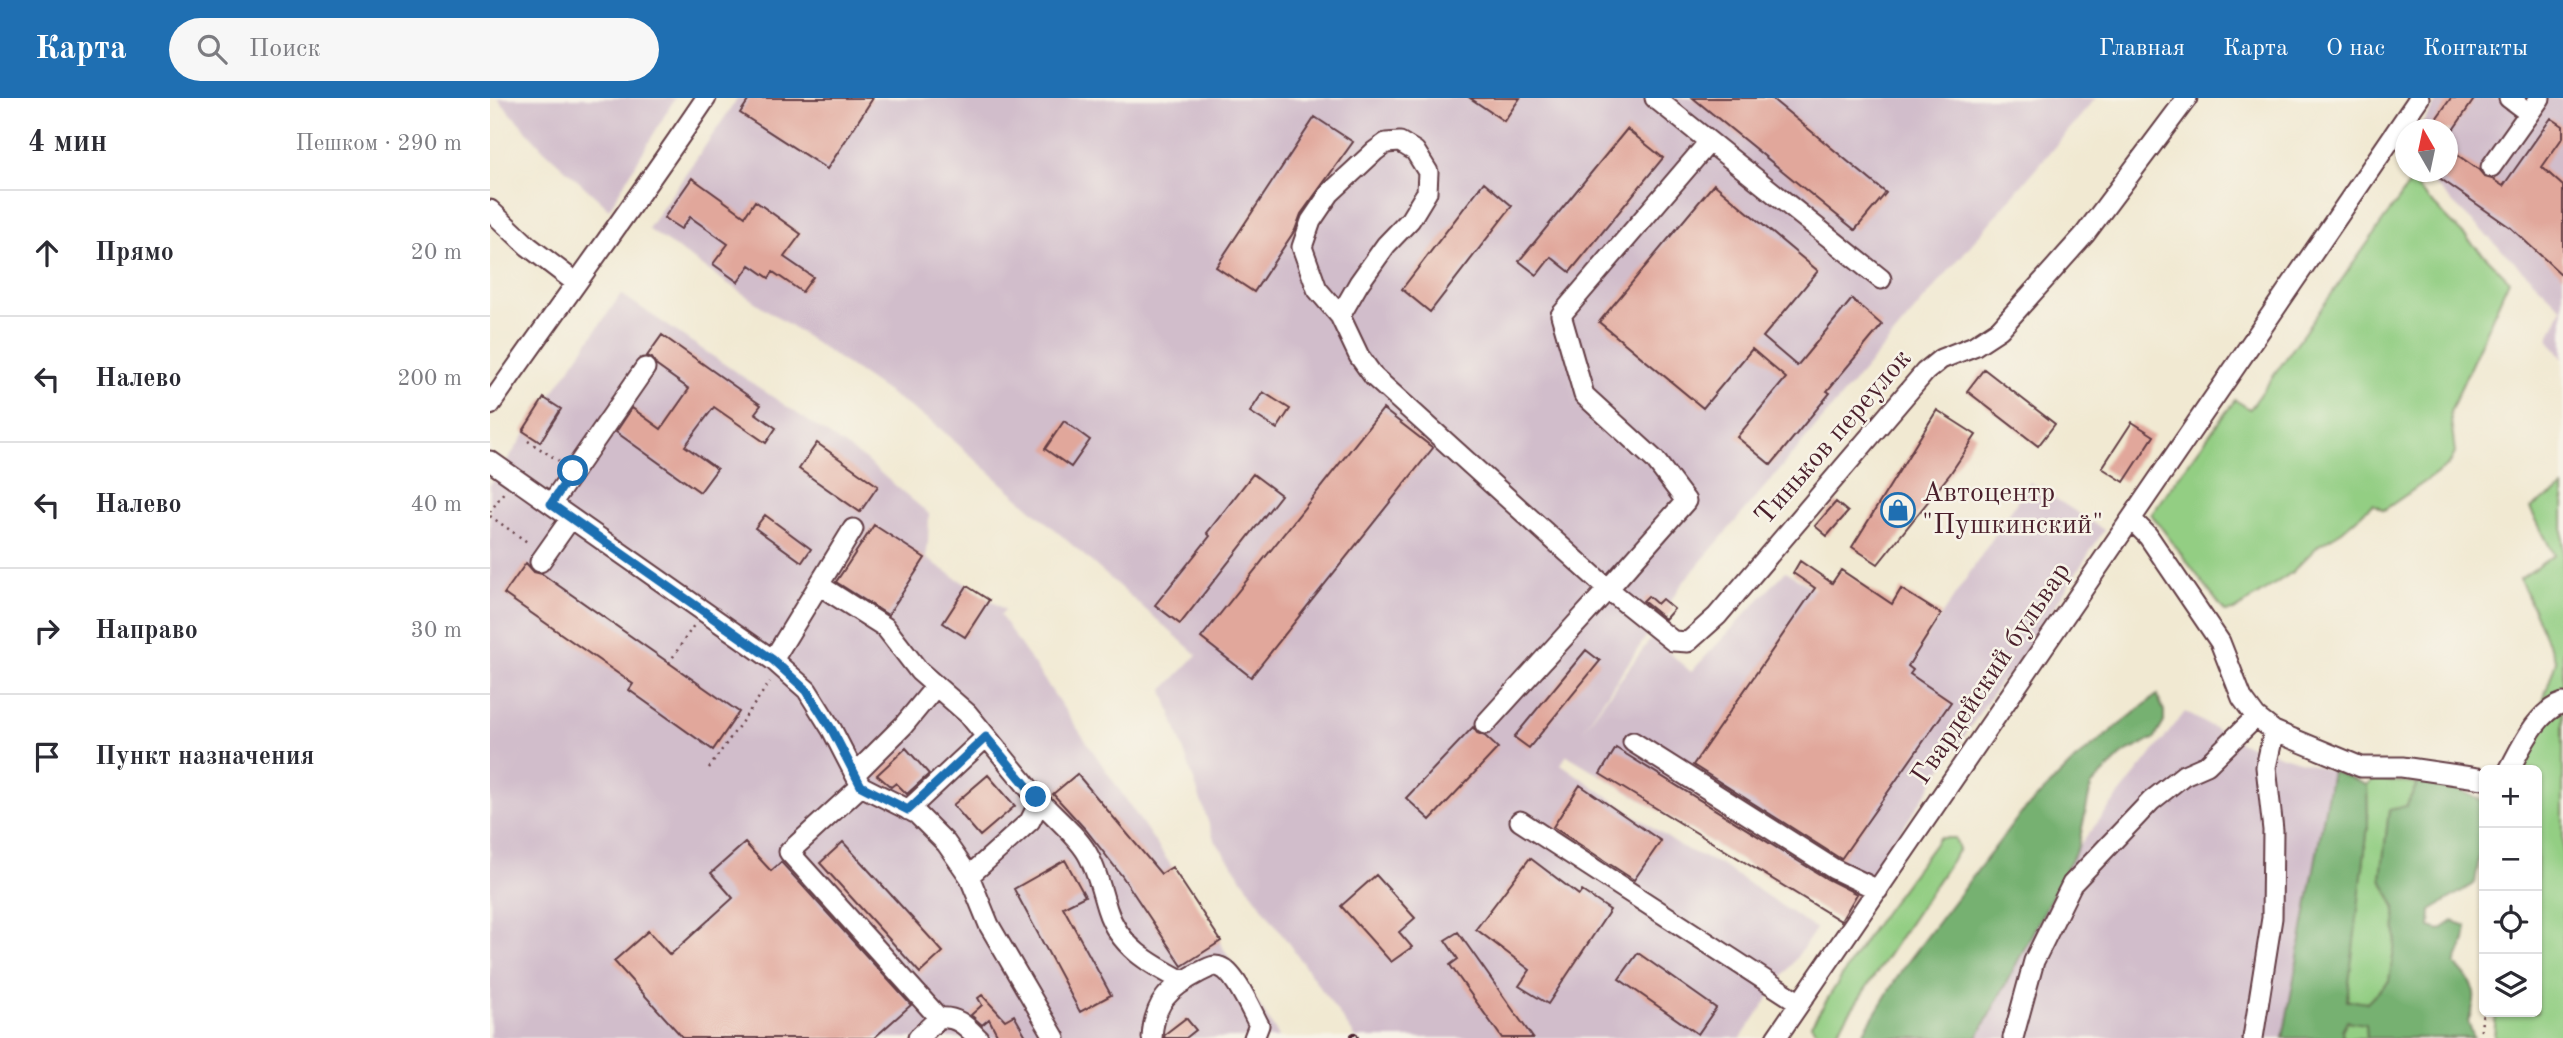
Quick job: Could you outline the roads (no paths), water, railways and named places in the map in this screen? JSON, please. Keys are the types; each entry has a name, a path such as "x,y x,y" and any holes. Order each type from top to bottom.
{"street":[{"path":"490,405 575,282 625,218 706,98"},
{"path":"1655,98 1881,279"},
{"name":"Тиньков переулок","path":"1608,589 1673,641 1688,642 1717,616 1925,372 1941,359 1974,346 2000,329 2085,234 2187,98"},
{"name":"Гвардейский бульвар","path":"1776,1038 2419,98"},
{"path":"2491,167 2534,106 2509,98"},
{"path":"1340,316 1359,283 1386,245 1410,220 1427,192 1428,172 1415,151 1400,142 1386,143 1375,151 1331,193 1311,221 1302,247 1317,289 1340,316 1359,356 1374,377 1608,589"},
{"path":"1485,724 1686,501 1655,460 1584,395 1561,315 1709,142"},
{"path":"490,210 528,246 575,282"},
{"path":"551,504 645,368"},
{"path":"490,461 777,663 807,691 832,730 858,780 917,814 946,843 969,876 989,925 1055,1038"},
{"path":"543,559 571,518"},
{"path":"2132,520 2148,536 2220,642 2242,698 2256,717 2274,730 2361,767 2402,767 2479,778"},
{"path":"777,663 818,585 853,529"},
{"path":"818,585 885,627 919,671 968,714 1036,797 1086,851 1097,874 1108,912 1122,938 1147,962 1183,981"},
{"path":"936,686 858,780 789,852 939,1018"},
{"path":"2512,765 2537,723 2555,705 2563,703"},
{"path":"2012,1038 2034,961 2072,884 2151,801 2184,775 2207,765 2256,717"},
{"path":"2253,1038 2272,918 2273,830 2266,767 2274,730"},
{"path":"908,810 986,737"},
{"path":"1633,741 1835,869 1878,890"},
{"path":"969,876 1030,821 1037,807 1036,797"},
{"path":"1520,821 1800,1003"},
{"path":"1152,1038 1154,1017 1164,998 1183,981 1213,965 1222,967 1232,975 1259,1025 1254,1038"},
{"path":"918,1038 939,1018 947,1017 960,1021 978,1038"}],"place":[{"name":"Автоцентр \"Пушкинский\"","path":"1898,510"}]}
